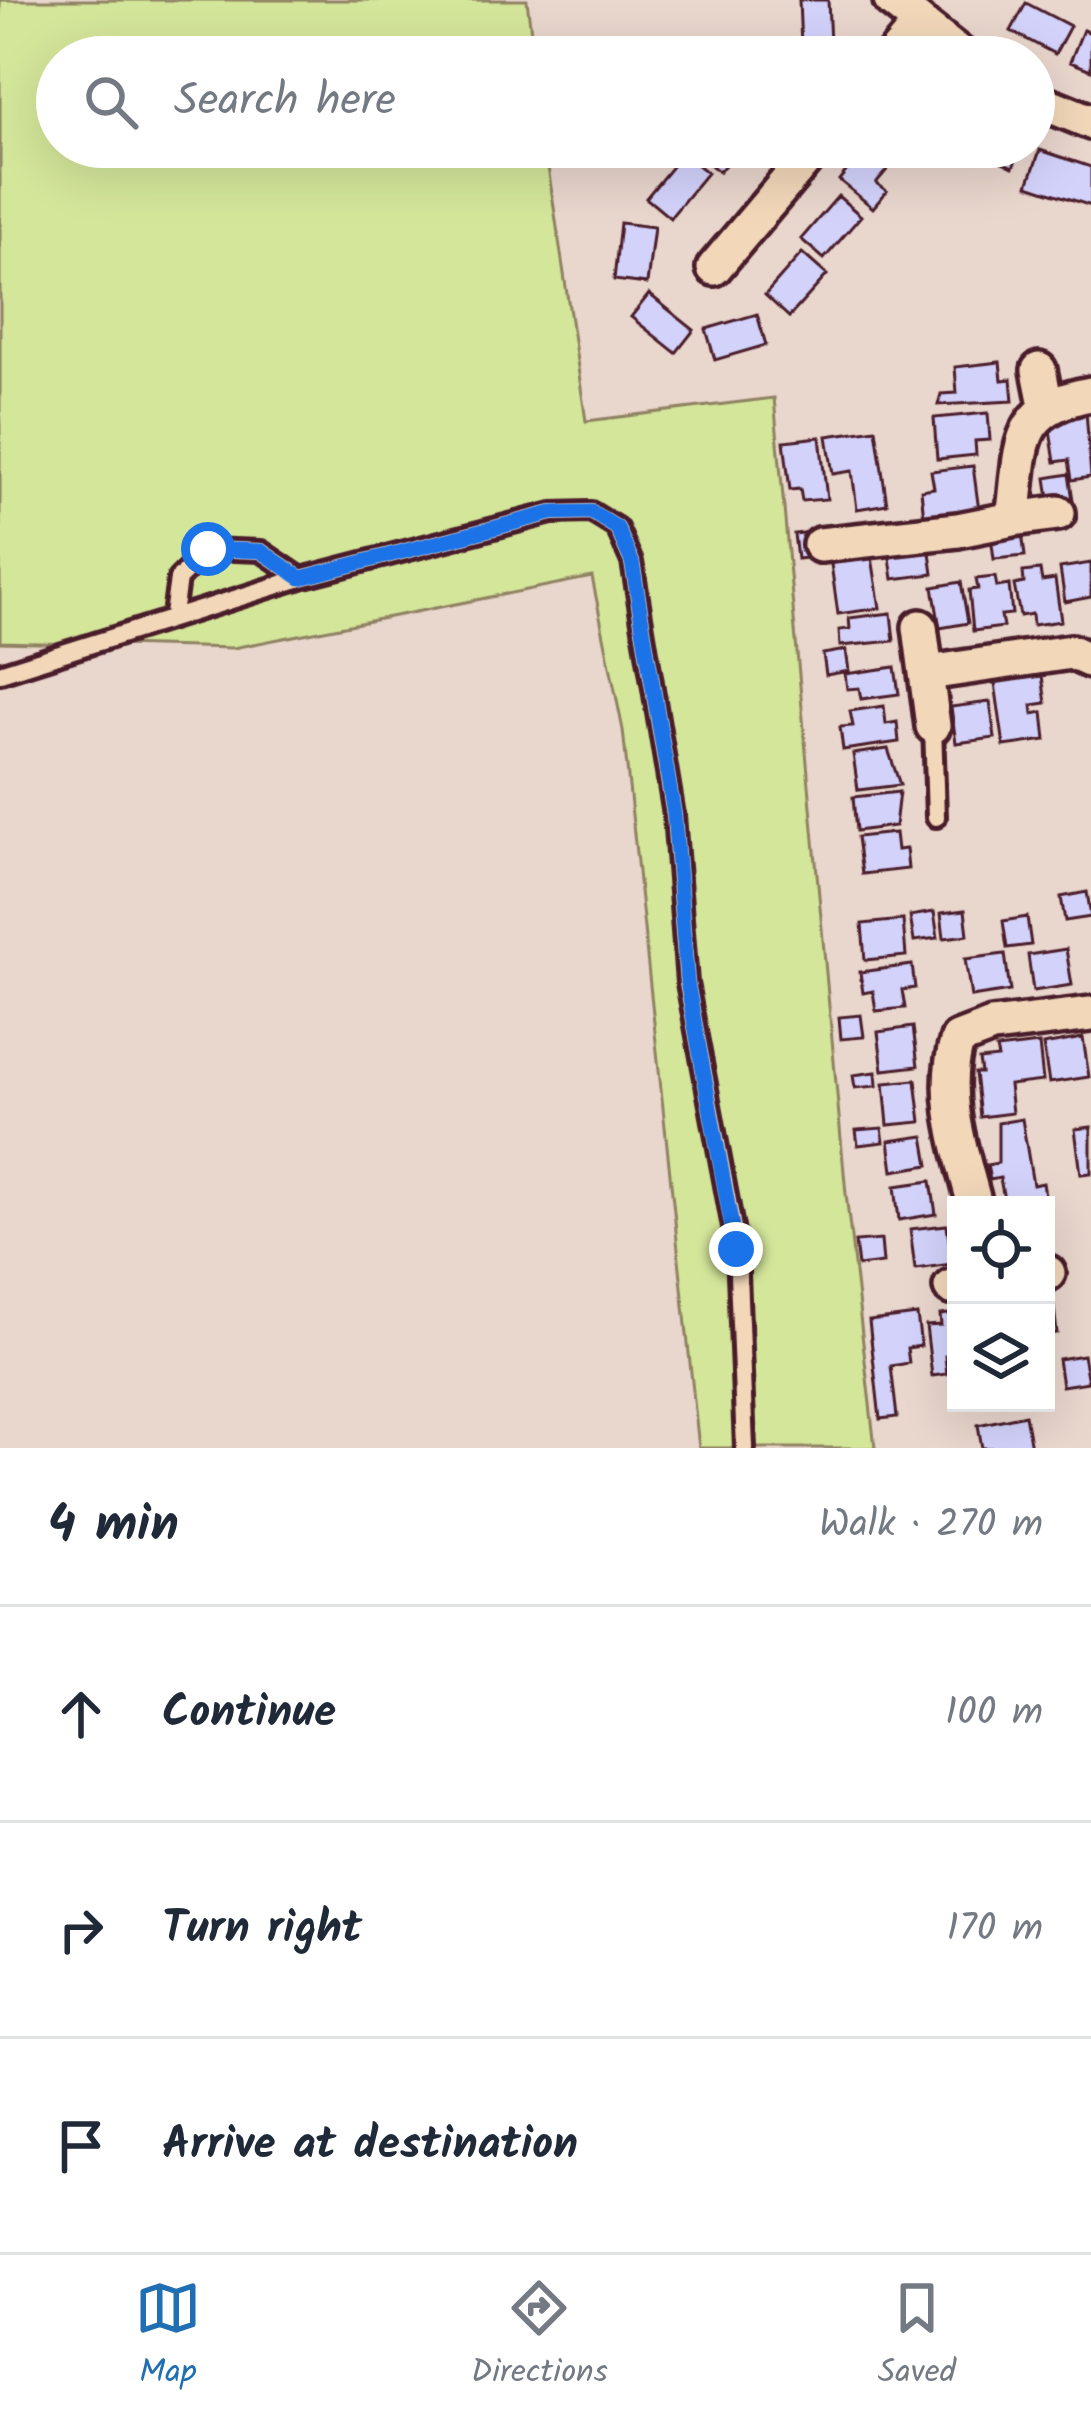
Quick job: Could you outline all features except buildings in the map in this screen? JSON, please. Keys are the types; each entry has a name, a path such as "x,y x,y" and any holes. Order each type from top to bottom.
{"street":[{"path":"891,0 933,36"},
{"path":"910,36 918,26"},
{"path":"1055,107 1091,122"},
{"path":"714,268 798,168"},
{"path":"1039,370 1046,405"},
{"path":"1012,519 1026,434 1046,405 1091,394"},
{"path":"820,545 1058,513"},
{"path":"920,627 933,726"},
{"path":"928,673 1071,652 1091,661"},
{"path":"973,1196 955,1129 951,1076 958,1039 992,1026 1091,1014"}],"lane":[{"path":"0,673 173,615 552,513 591,512 617,528 632,562 650,662 674,814 687,982 736,1249 745,1448"},
{"path":"173,615 178,579 208,549 261,551 301,578"},
{"path":"933,726 936,817"}],"green space":[{"path":"0,0 527,0 531,36 36,36 36,168 548,168 586,421 774,398 846,1194 875,1448 699,1448 623,730 592,577 233,648 0,642"}],"route":[{"path":"208,549 261,551 301,578 552,513 591,512 617,528 632,562 650,662 674,814 687,982 736,1249"}]}
